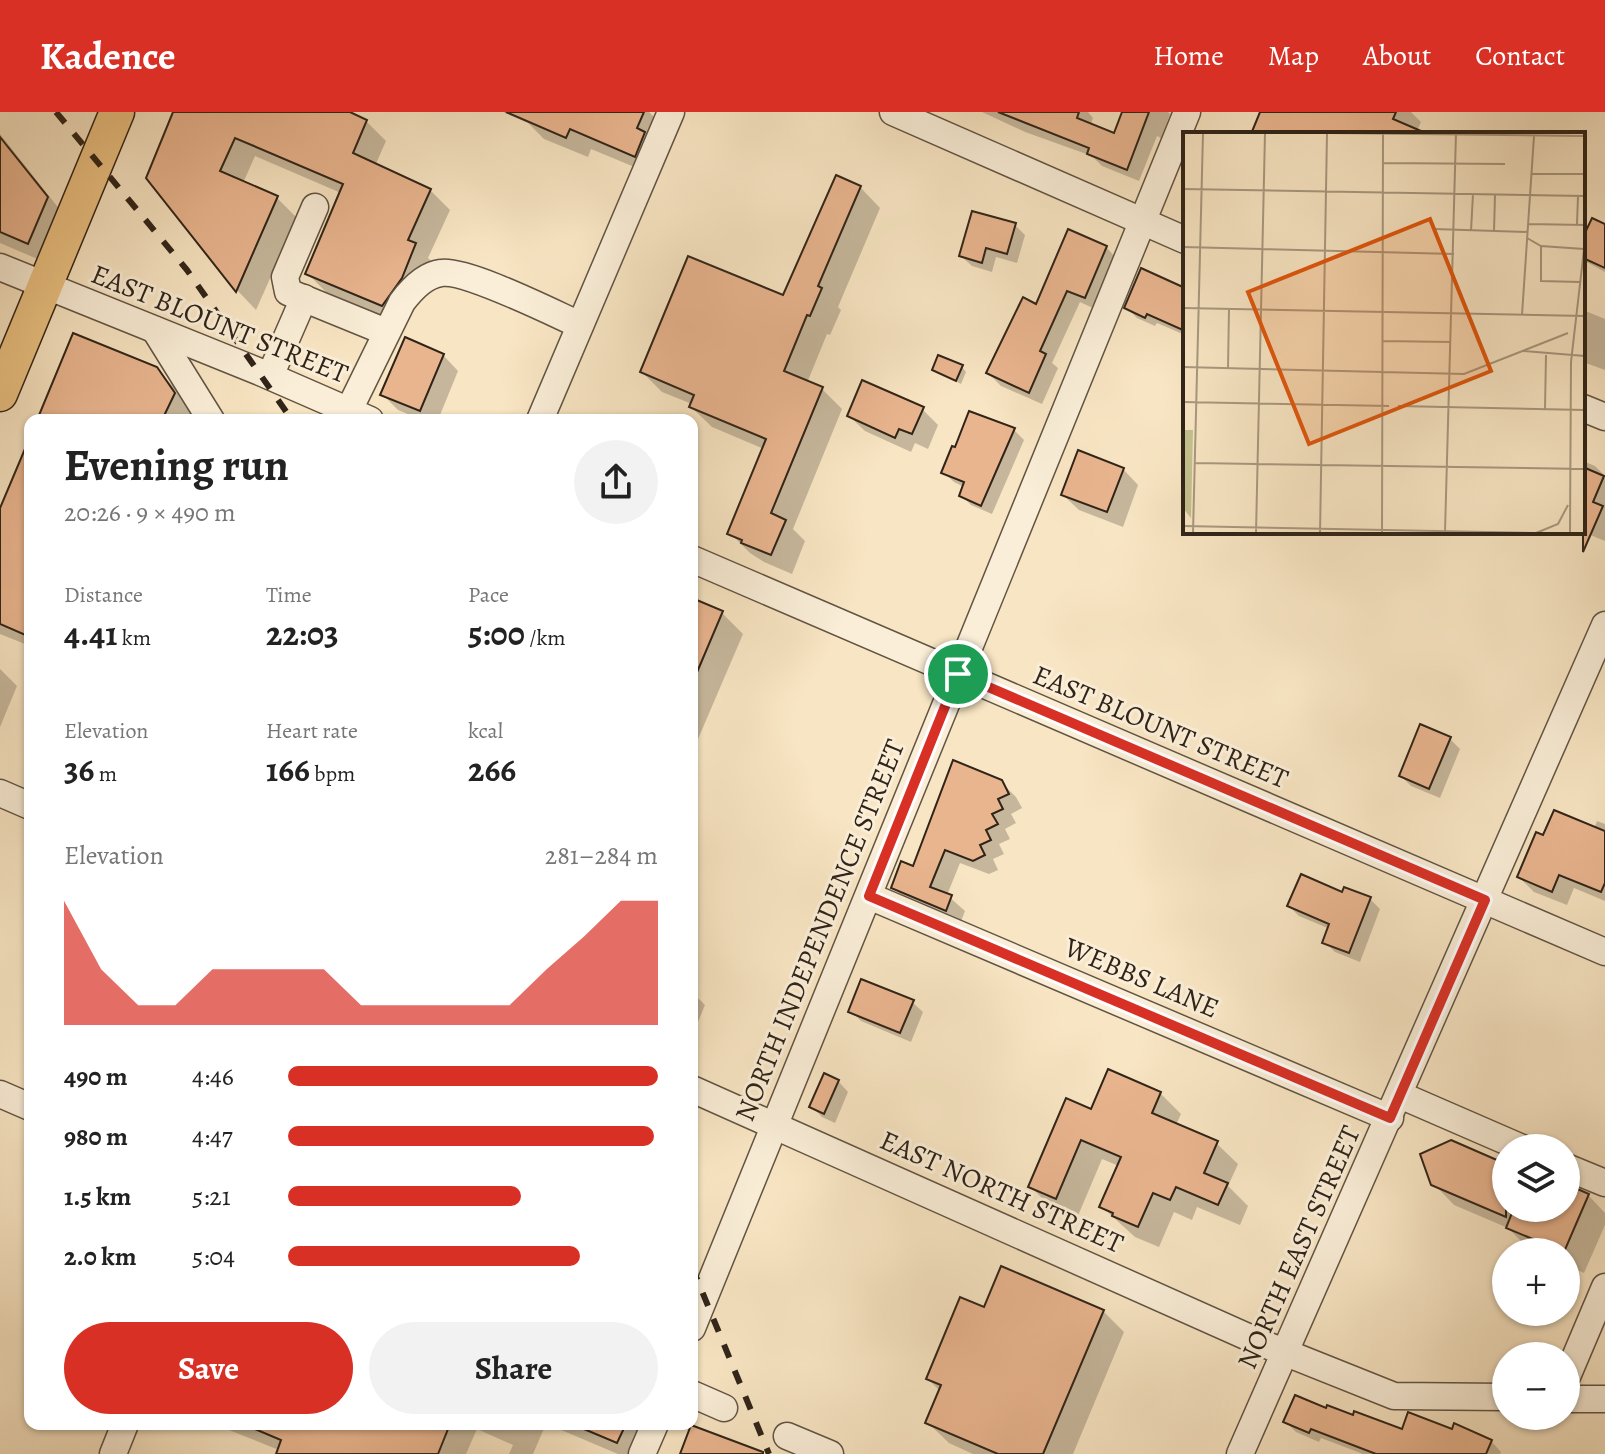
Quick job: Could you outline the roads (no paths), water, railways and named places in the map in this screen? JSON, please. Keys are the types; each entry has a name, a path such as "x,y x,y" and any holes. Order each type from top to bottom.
{"main road":[{"path":"0,394 117,112"}],"street":[{"path":"543,414 671,112"},
{"path":"893,112 1183,239"},
{"name":"NORTH INDEPENDENCE STREET","path":"698,1313 1187,112"},
{"path":"315,207 285,277 288,292 386,332"},
{"name":"EAST BLOUNT STREET","path":"0,267 357,414"},
{"path":"359,414 386,332 412,289 441,273 477,281 580,325"},
{"path":"270,376 304,298"},
{"path":"155,330 207,414"},
{"path":"1585,409 1605,417"},
{"name":"EAST BLOUNT STREET","path":"698,562 1605,952"},
{"name":"NORTH EAST STREET","path":"1240,1454 1485,900 1598,660 1605,625"},
{"path":"0,793 24,803"},
{"name":"WEBBS LANE","path":"869,896 1395,1106 1492,1138"},
{"name":"EAST NORTH STREET","path":"698,1092 1286,1352 1394,1396 1492,1397"},
{"path":"0,1094 24,1104"},
{"path":"1580,1173 1605,1183"},
{"path":"1580,1346 1605,1287"},
{"path":"698,1397 724,1408"},
{"path":"1580,1399 1605,1399"},
{"path":"113,1454 123,1430"},
{"path":"642,1454 652,1430"},
{"path":"787,1436 830,1454"}],"railway":[{"path":"56,112 187,270 288,414"},
{"path":"698,1282 769,1454"}]}
